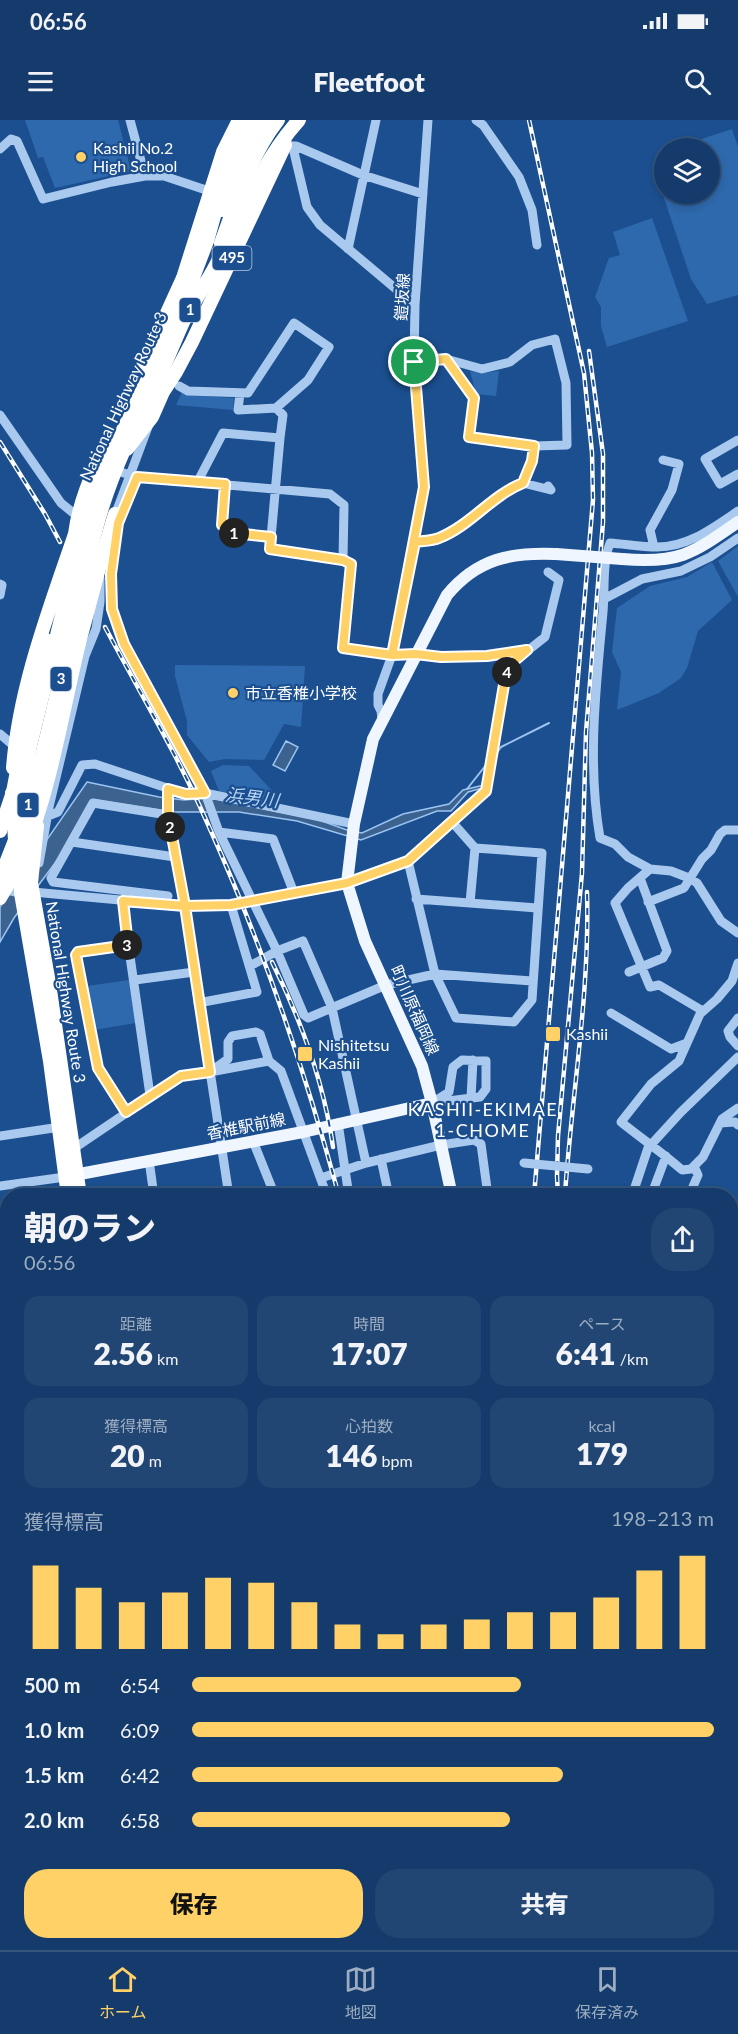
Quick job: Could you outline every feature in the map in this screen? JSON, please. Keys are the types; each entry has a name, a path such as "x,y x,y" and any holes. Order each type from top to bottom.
{"highway":[{"name":"495","path":"19,872 12,780 14,746 26,685 78,535 77,516 98,461 160,330 192,254 223,152 239,120"},
{"name":"1","path":"0,877 12,851 27,806 93,509 111,460 193,281 207,242 231,155 248,120"},
{"name":"National Highway Route 3","path":"76,1188 71,1176 60,1127 18,896 30,750 78,535 107,463 194,282 241,159 263,120"},
{"name":"National Highway Route 3","path":"18,896 31,883 38,852 43,754 74,625 110,510 128,475 126,451 206,285 251,162 278,120"},
{"name":"495","path":"126,451 152,417 163,392 192,342 288,144 297,120"},
{"name":"1","path":"0,858 21,804 44,729 102,510 119,462 185,319 205,286 264,168 297,120"},
{"name":"495","path":"141,391 160,330"},
{"path":"18,896 24,854 43,796 59,733 79,643 102,556 110,510"},
{"path":"0,831 13,792 34,682 78,535"},
{"name":"National Highway Route 3","path":"18,896 49,983 74,1149 69,1188"}],"main road":[{"name":"町川原福岡線","path":"450,1188 422,1066 365,941 347,883 352,831 373,739 447,596 456,584 474,569 490,561 530,553 650,561 686,555 738,522"},
{"name":"香椎駅前線","path":"71,1176 303,1132 432,1103"}],"street":[{"path":"130,120 145,176"},
{"path":"348,249 376,120"},
{"name":"鎧坂線","path":"382,720 378,694 392,655 424,487 414,362 415,305 428,120"},
{"path":"476,120 483,125 519,177 532,210 537,245"},
{"path":"0,148 11,139 17,141 43,199 145,176 164,177 212,192"},
{"path":"288,144 363,175 423,194"},
{"path":"288,144 293,148 307,207 320,225 415,305"},
{"path":"179,386 188,392 248,393 294,322 329,346 308,380 276,408 238,410 240,393"},
{"path":"414,362 446,359 482,369 510,362 532,345 555,339 566,383 567,445 534,446 469,437 474,398 446,359"},
{"path":"163,392 128,475 111,574 112,609 124,644 205,793 219,832 277,951 304,1016 308,1018 386,985 435,974 532,981"},
{"path":"276,408 283,415 270,549 343,560 351,564 343,648 392,655 453,657 487,656 527,650"},
{"path":"0,415 61,503 77,516"},
{"path":"198,481 223,433 280,438"},
{"path":"738,440 705,459 720,484 738,474"},
{"path":"523,483 532,461 534,446"},
{"path":"654,546 650,530 672,490 679,464 663,460"},
{"path":"128,475 330,494 344,504 343,560"},
{"path":"415,542 438,538 512,487 523,483 551,490 548,486"},
{"path":"225,484 222,525 234,533 271,537"},
{"path":"38,852 86,656 96,629 100,602 100,569 110,510"},
{"path":"738,511 692,539 678,544 654,546 610,543 607,550 594,715 593,785 600,838 615,844 628,857 650,869 671,871 690,878 697,883 721,921 738,933"},
{"path":"604,599 642,579 681,571 710,557 738,538"},
{"path":"0,889 18,896 185,906 231,905 347,883 408,861 486,791 507,667 544,637 559,580 548,572"},
{"path":"0,584 2,585 0,595"},
{"path":"0,734 14,746"},
{"path":"48,816 58,812 82,765 95,764 186,794 205,793 352,831"},
{"path":"168,789 168,815 185,906 228,1188"},
{"path":"168,815 93,803 51,878 53,882 168,896"},
{"path":"408,861 435,974 456,1018 514,1022 532,1000 542,853 475,848 453,823"},
{"path":"648,902 684,888 720,834 725,830 738,830"},
{"path":"219,832 273,839 294,893"},
{"path":"72,842 175,857"},
{"path":"470,903 475,848"},
{"path":"650,869 615,903 650,987 659,985 703,1011"},
{"path":"629,972 663,958 666,951 640,878"},
{"path":"416,899 537,908"},
{"path":"123,901 150,1095"},
{"path":"198,1003 258,992 231,905"},
{"path":"250,966 277,951 303,941 332,1008 366,1163"},
{"path":"126,1112 98,1068 76,955 78,952 128,945"},
{"path":"738,963 732,981 717,999 699,1014 679,1061 651,1084 621,1122 682,1170 691,1169 703,1157 722,1119 738,1108"},
{"path":"135,980 194,972"},
{"path":"611,1013 671,1049 687,1043"},
{"path":"738,1018 728,1031 730,1038 738,1046"},
{"path":"210,1072 228,1059 228,1042 232,1036 256,1032 260,1034 269,1061 281,1071 324,1188"},
{"path":"635,1188 648,1148 681,1112 738,1057"},
{"path":"462,1060 486,1061 486,1089 480,1097 432,1103 449,1092 453,1067 462,1060"},
{"path":"471,1098 473,1060"},
{"path":"74,1149 181,1076 269,1061"},
{"path":"720,1123 729,1121 738,1125"},
{"path":"338,1124 348,1188"},
{"path":"0,1136 60,1127"},
{"path":"321,1178 381,1159 474,1140 482,1144 487,1188"},
{"path":"253,1141 271,1188"},
{"path":"654,1188 666,1156"},
{"path":"381,1159 387,1188"},
{"path":"149,1160 153,1188"},
{"path":"524,1163 588,1169"},
{"path":"692,1188 698,1175 694,1166"},
{"path":"0,1186 71,1176"}],"shaded area":[{"name":"Kashii No.2 High School","path":"25,120 118,120 131,171 55,188 43,157 38,158"},
{"path":"732,129 738,147 738,295 707,304 691,279 666,204 720,204 720,138 705,138"},
{"path":"652,218 688,321 607,347 601,326 601,307 595,297 609,258 620,255 613,232"},
{"path":"470,371 482,373 499,371 496,396 476,394"},
{"path":"182,392 189,395 234,398 233,410 176,405"},
{"path":"738,546 738,597 718,561"},
{"path":"712,562 732,600 698,631 687,668 681,678 659,693 617,710 621,672 612,652 617,608 650,586 687,577"},
{"path":"175,665 305,666 301,727 284,724 264,760 225,759 209,762 187,735 187,721 175,676"},
{"path":"286,741 298,747 285,771 273,765"},
{"path":"223,765 249,766 276,795 274,802 219,791 211,771"},
{"path":"87,782 159,797 184,800 210,798 319,820 362,833 403,814 449,804 463,790 484,785 483,788 468,792 451,811 437,811 361,840 297,821 239,812 173,812 95,800 61,855 14,918 0,942 0,907"},
{"path":"129,980 136,1023 94,1030 87,986"}],"waterway":[{"path":"496,754 501,747 549,723"},
{"name":"浜男川","path":"467,789 486,765"}],"railway":[{"path":"529,120 584,373 592,453 593,500 535,1188"},
{"path":"558,1188 558,1136 582,873 586,732 603,522 603,454 589,351"},
{"path":"0,442 60,542"},
{"path":"105,627 183,771 245,912 296,1052 337,1188"},
{"path":"565,1188 586,967 587,892"},
{"path":"272,962 310,1052 324,1099 333,1147"}],"place":[{"name":"Kashii No.2 High School","path":"81,157"},
{"name":"市立香椎小学校","path":"233,693"},
{"name":"Kashii","path":"553,1034"},
{"name":"Nishitetsu Kashii","path":"305,1054"}],"district":[{"name":"KASHII-EKIMAE 1-CHOME","path":"483,1120"}],"route":[{"path":"414,362 424,487 392,655 343,648 351,564 343,560 270,549 271,537 234,533 222,525 225,484 137,477 118,523 111,574 112,609 117,627 137,669 205,793 186,794 168,789 168,815 185,906 210,1072 181,1076 126,1112 98,1068 76,955 78,952 128,945 123,901 185,906 231,905 347,883 408,861 486,791 507,667 527,650 487,656 392,655 415,542 438,538 512,487 523,483 532,461 534,446 469,437 474,398 446,359 414,362"}]}
